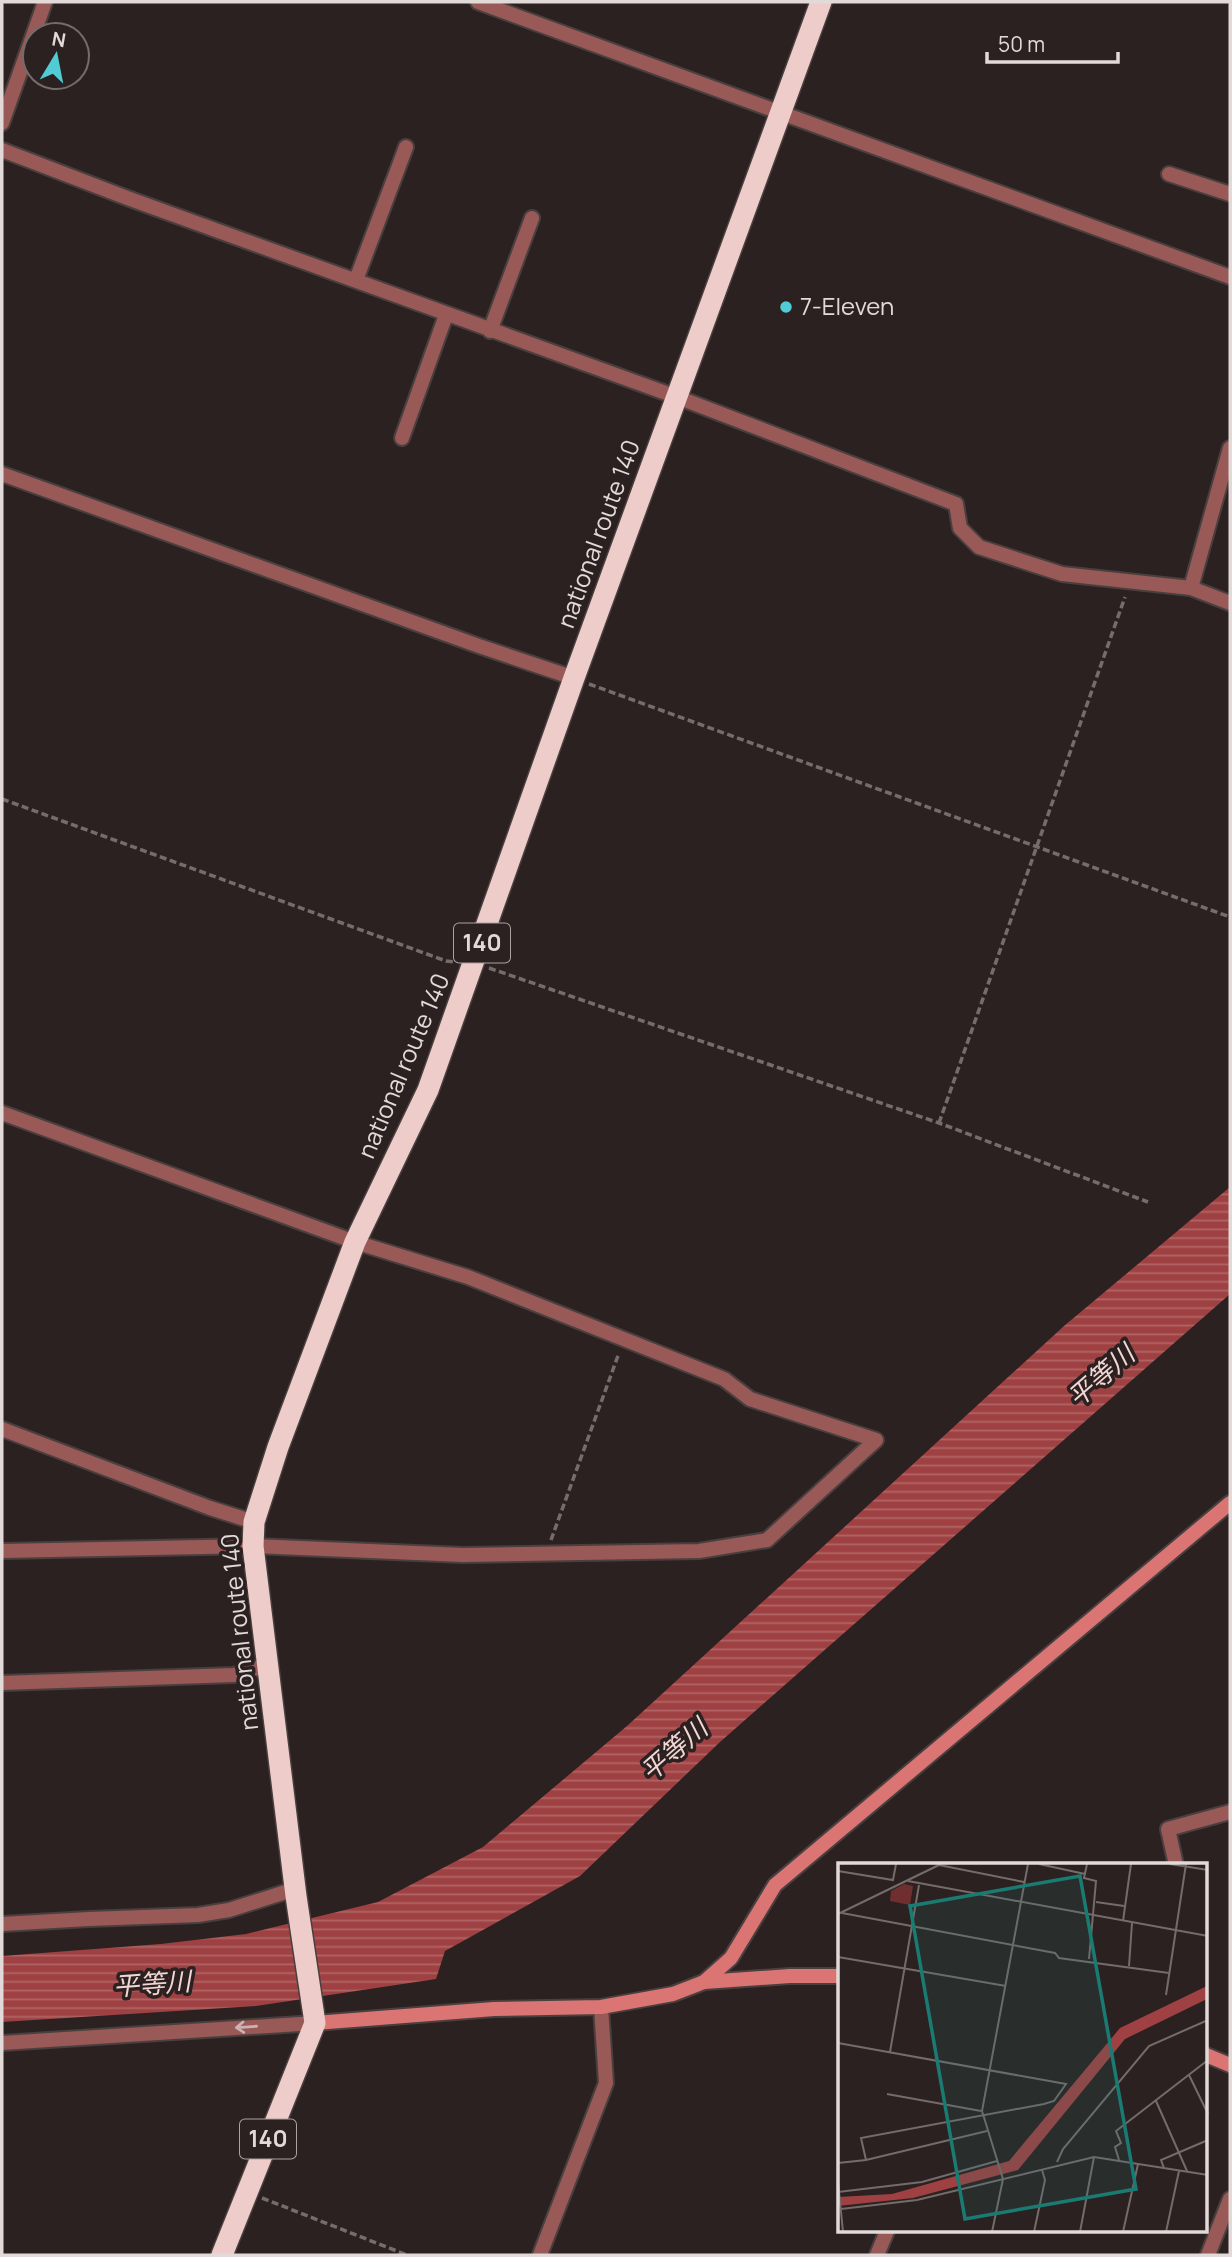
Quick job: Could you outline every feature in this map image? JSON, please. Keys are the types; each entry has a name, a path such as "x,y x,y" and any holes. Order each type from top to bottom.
{"highway":[{"name":"national route 140","path":"314,2019 295,1893 253,1546 254,1522 278,1447 355,1242 428,1090 574,678 821,2"},
{"name":"140","path":"222,2255 314,2019"}],"street":[{"path":"2,123 45,2"},
{"path":"478,2 1230,277"},
{"path":"356,280 406,147"},
{"path":"2,150 446,315 677,397 956,504 960,527 979,547 1062,574 1191,588 1230,603"},
{"path":"1169,174 1230,194"},
{"path":"490,331 532,218"},
{"path":"402,438 446,315"},
{"path":"1191,588 1230,448"},
{"path":"2,474 574,678"},
{"path":"2,1113 355,1242 468,1277 724,1379 750,1399 876,1440 767,1540 699,1551 463,1555 253,1546 2,1551"},
{"path":"2,1429 254,1522"},
{"path":"704,1982 731,1958 775,1885 1230,1503"},
{"path":"2,1683 234,1675 268,1665"},
{"path":"1176,1863 1168,1829 1230,1812"},
{"path":"2,1924 198,1915 295,1893"},
{"path":"2,2043 314,2019 494,2009 601,2007 673,1994 704,1982 790,1976 838,1976"},
{"path":"540,2255 606,2083 601,2007"},
{"path":"1208,2057 1230,2065"},
{"path":"1208,2255 1230,2199"},
{"path":"877,2255 887,2232"}],"path":[{"path":"939,1123 1130,583"},
{"path":"574,678 1230,917"},
{"path":"2,799 446,961 475,963 939,1123 1149,1202"},
{"path":"546,1553 624,1341"},
{"path":"247,2192 407,2255"}],"water":[{"name":"平等川","path":"1230,1187 1230,1294 720,1742 580,1876 445,1951 436,1979 256,2006 2,2022 2,1956 161,1944 246,1934 378,1902 483,1847 627,1726 1064,1326"}],"place":[{"name":"7-Eleven","path":"786,307"}]}
